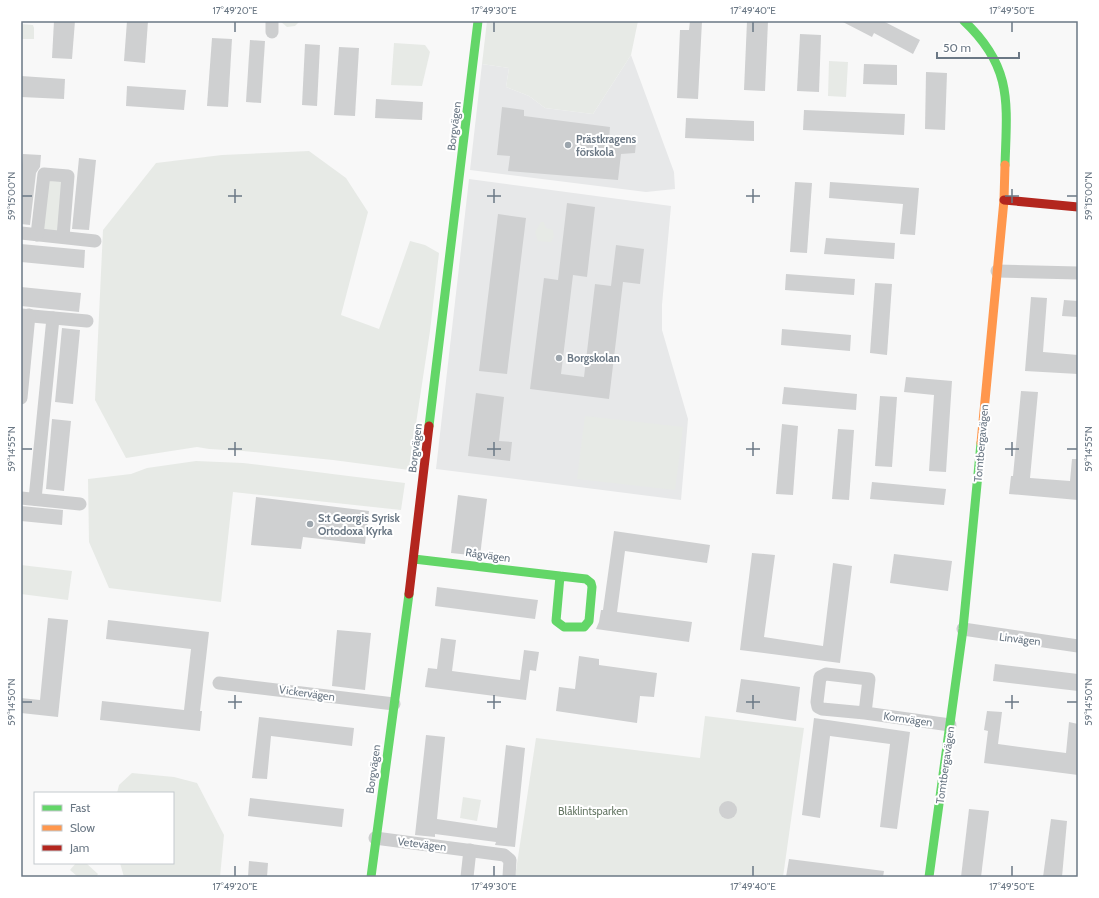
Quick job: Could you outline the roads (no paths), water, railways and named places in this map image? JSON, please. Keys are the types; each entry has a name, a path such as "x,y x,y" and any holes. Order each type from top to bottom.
{"street":[{"name":"Borgvägen","path":"371,877 375,838 414,559 478,21"},
{"name":"Tomtbergavägen","path":"929,877 963,630 1004,200 1007,103 1005,88 1001,73 990,51 976,31 964,21"},
{"path":"38,235 44,174 68,176 63,237"},
{"path":"1004,200 1078,207"},
{"path":"21,233 95,241"},
{"path":"997,271 1078,273"},
{"path":"21,398 25,315 87,321"},
{"path":"36,499 53,318"},
{"path":"21,498 80,504"},
{"name":"Rågvägen","path":"414,559 586,579 591,583 592,587 589,621 584,628 564,627 556,621 560,576"},
{"name":"Linvägen","path":"963,630 1078,646"},
{"name":"Vickervägen","path":"219,683 394,704"},
{"name":"Kornvägen","path":"865,713 950,725"},
{"name":"Vetevägen","path":"375,838 470,850 508,857 510,860 508,877"},
{"path":"467,877 470,850"}],"place":[{"name":"Prästkragens förskola","path":"568,145"},
{"name":"Borgskolan","path":"559,358"},
{"name":"S:t Georgis Syrisk Ortodoxa Kyrka","path":"310,524"}],"park label":[{"name":"Blåklintsparken","path":"593,811"}]}
